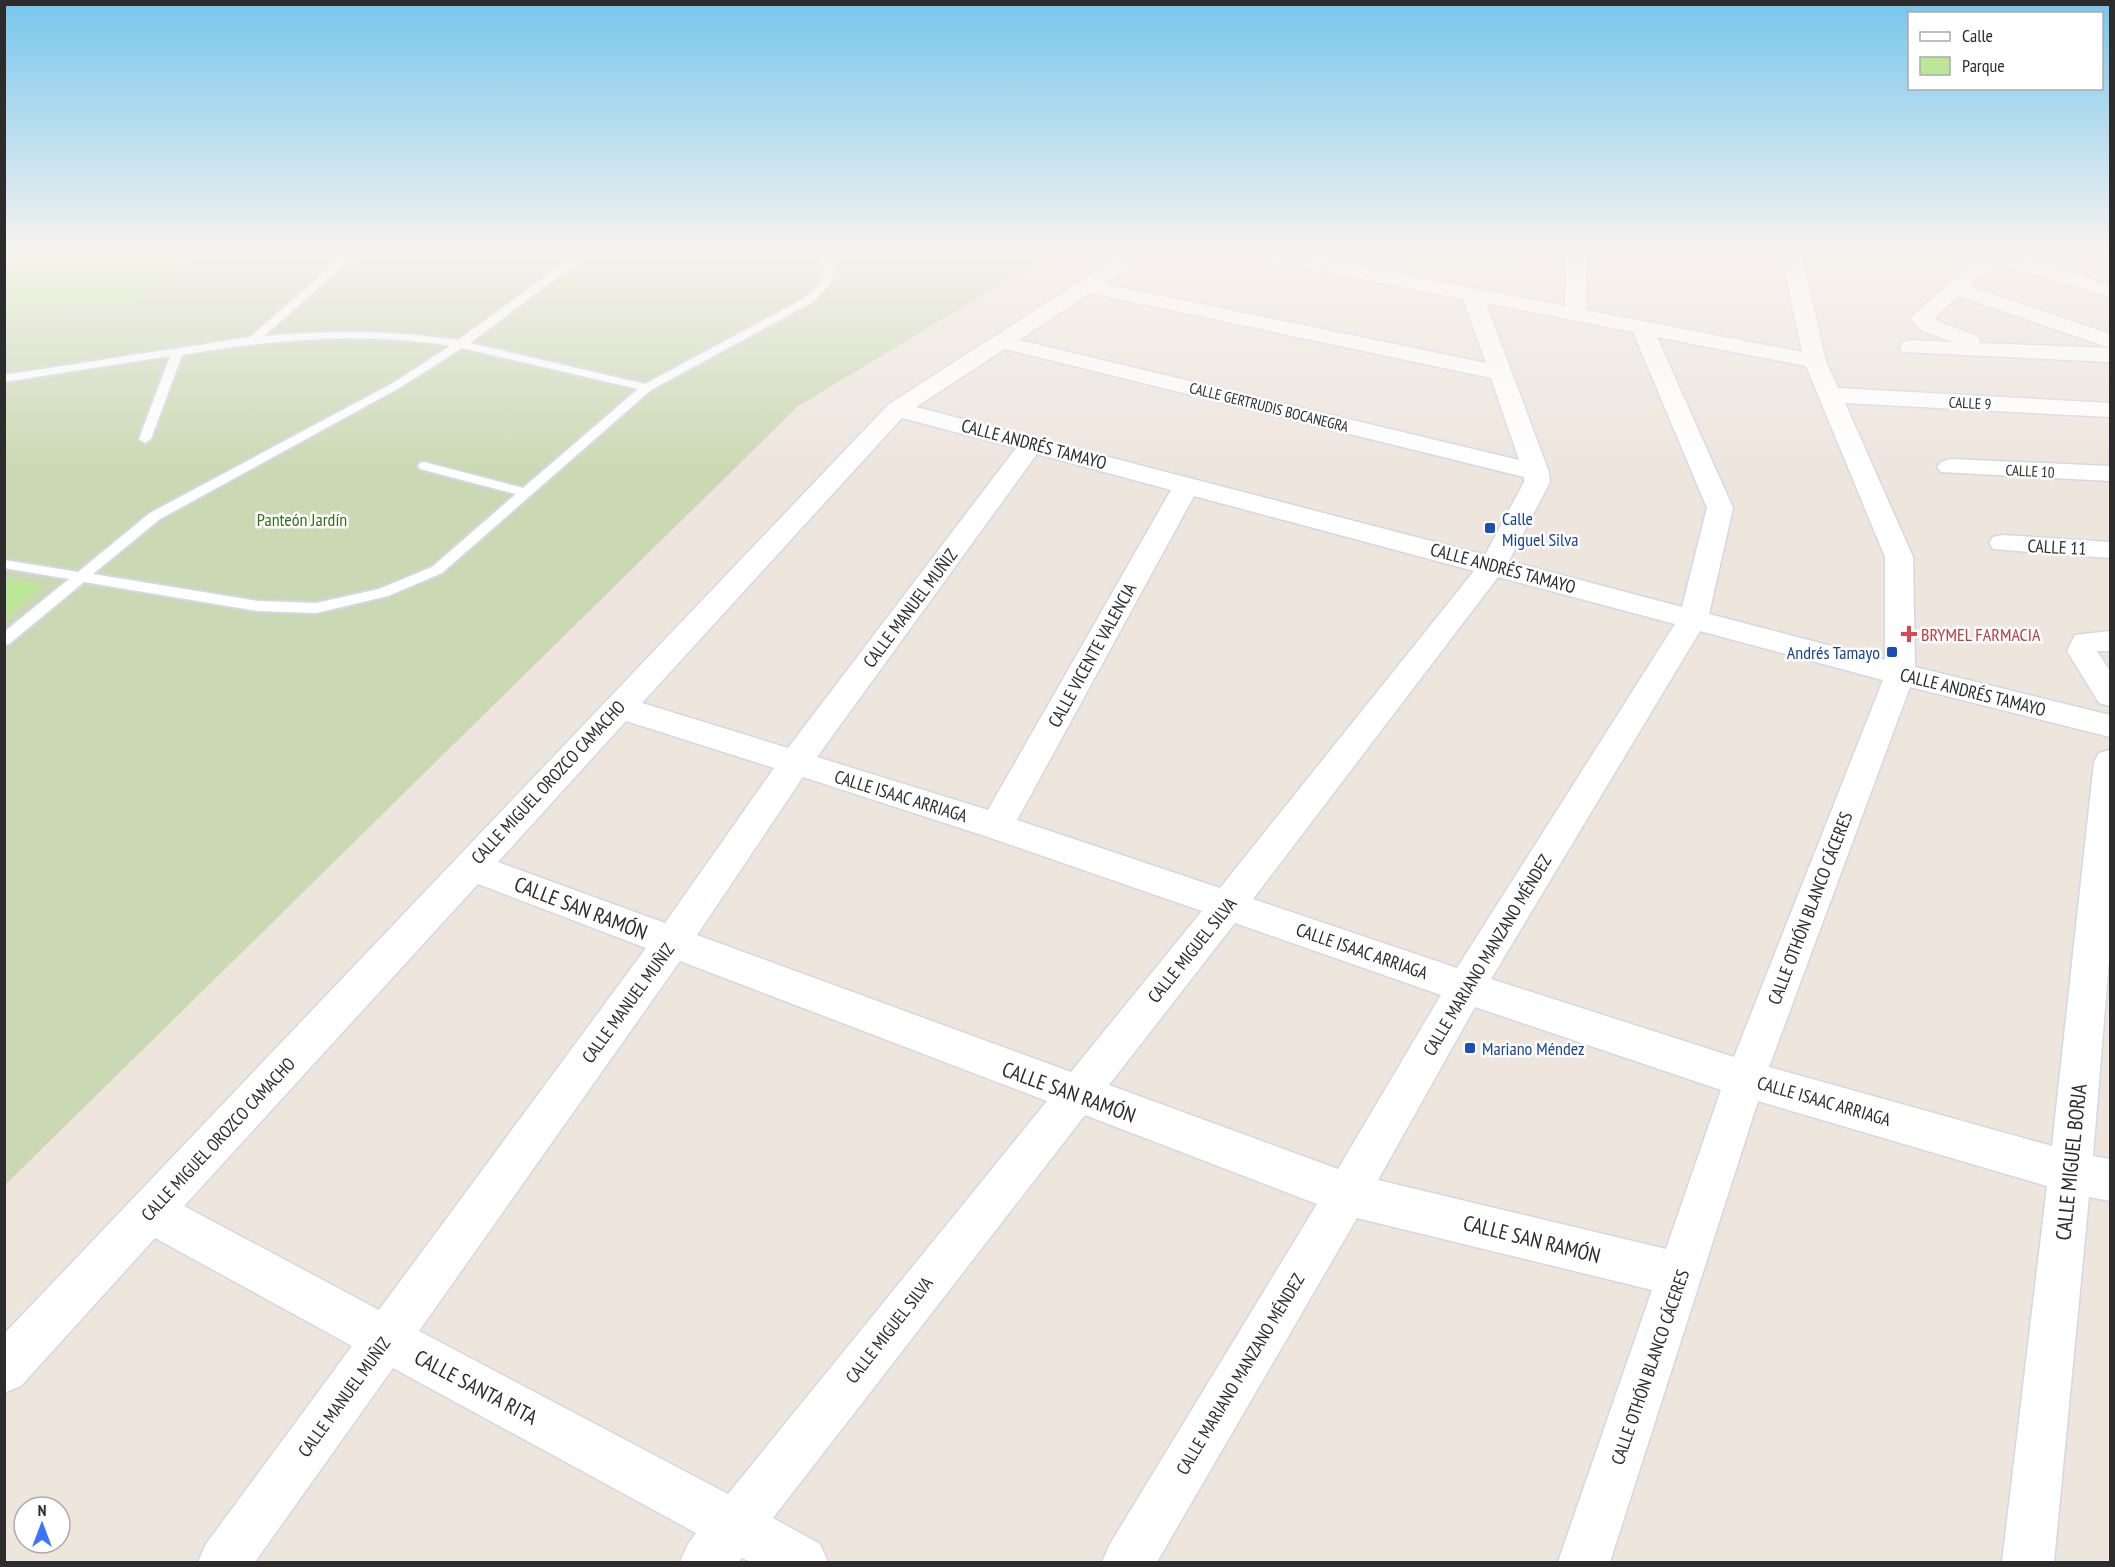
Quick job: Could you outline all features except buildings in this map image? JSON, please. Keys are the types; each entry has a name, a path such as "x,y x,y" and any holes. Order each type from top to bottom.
{"street":[{"name":"CALLE MIGUEL OROZCO CAMACHO","path":"4,1369 897,409 1029,325"},
{"path":"1271,325 1499,373"},
{"path":"1483,325 1536,472"},
{"path":"1632,325 1815,361"},
{"name":"CALLE OTHÓN BLANCO CÁCERES","path":"1584,1563 1745,1079 1900,674 1899,557 1815,361 1807,325"},
{"path":"1929,325 1996,351"},
{"path":"2064,325 2110,341"},
{"name":"CALLE MARIANO MANZANO MÉNDEZ","path":"1128,1563 1347,1194 1466,987 1694,619 1720,507 1642,327"},
{"name":"CALLE GERTRUDIS BOCANEGRA","path":"1002,342 1536,472"},
{"path":"1911,347 2110,355"},
{"name":"CALLE 9","path":"1830,395 2110,410"},
{"name":"CALLE ANDRÉS TAMAYO","path":"897,409 1900,674 2110,726"},
{"name":"CALLE MANUEL MUÑIZ","path":"224,1563 672,942 795,763 1032,444"},
{"name":"CALLE 10","path":"1950,467 2110,474"},
{"name":"CALLE MIGUEL SILVA","path":"706,1563 1228,905 1493,565 1537,482 1536,472"},
{"name":"CALLE VICENTE VALENCIA","path":"996,826 1187,485"},
{"name":"CALLE 11","path":"2003,543 2110,550"},
{"path":"2110,641 2085,642 2082,651 2110,695"},
{"name":"CALLE ISAAC ARRIAGA","path":"618,707 996,826 1466,987 1745,1079 2070,1172 2110,1180"},
{"name":"CALLE MIGUEL BORJA","path":"2028,1563 2107,839 2110,762"},
{"name":"CALLE SAN RAMÓN","path":"470,866 1347,1194 1681,1275"},
{"name":"CALLE SANTA RITA","path":"150,1212 802,1563"}],"lane":[{"path":"253,340 270,325"},
{"path":"4,639 155,516 397,385 486,325"},
{"path":"4,564 82,575 258,606 316,608 383,594 437,570 647,388 763,325"},
{"path":"4,379 253,340 309,335 367,334 462,343 647,388"},
{"path":"145,439 177,352"},
{"path":"424,466 526,493"}],"green space":[{"name":"Panteón Jardín","path":"5,325 932,325 797,407 5,1185 5,619 43,585 5,579"},
{"path":"4,579 43,585 5,619 4,619"}],"place":[{"name":"Calle Miguel Silva","path":"1490,528"},
{"name":"BRYMEL FARMACIA","path":"1909,634"},
{"name":"Andrés Tamayo","path":"1892,652"},
{"name":"Mariano Méndez","path":"1470,1048"}]}
